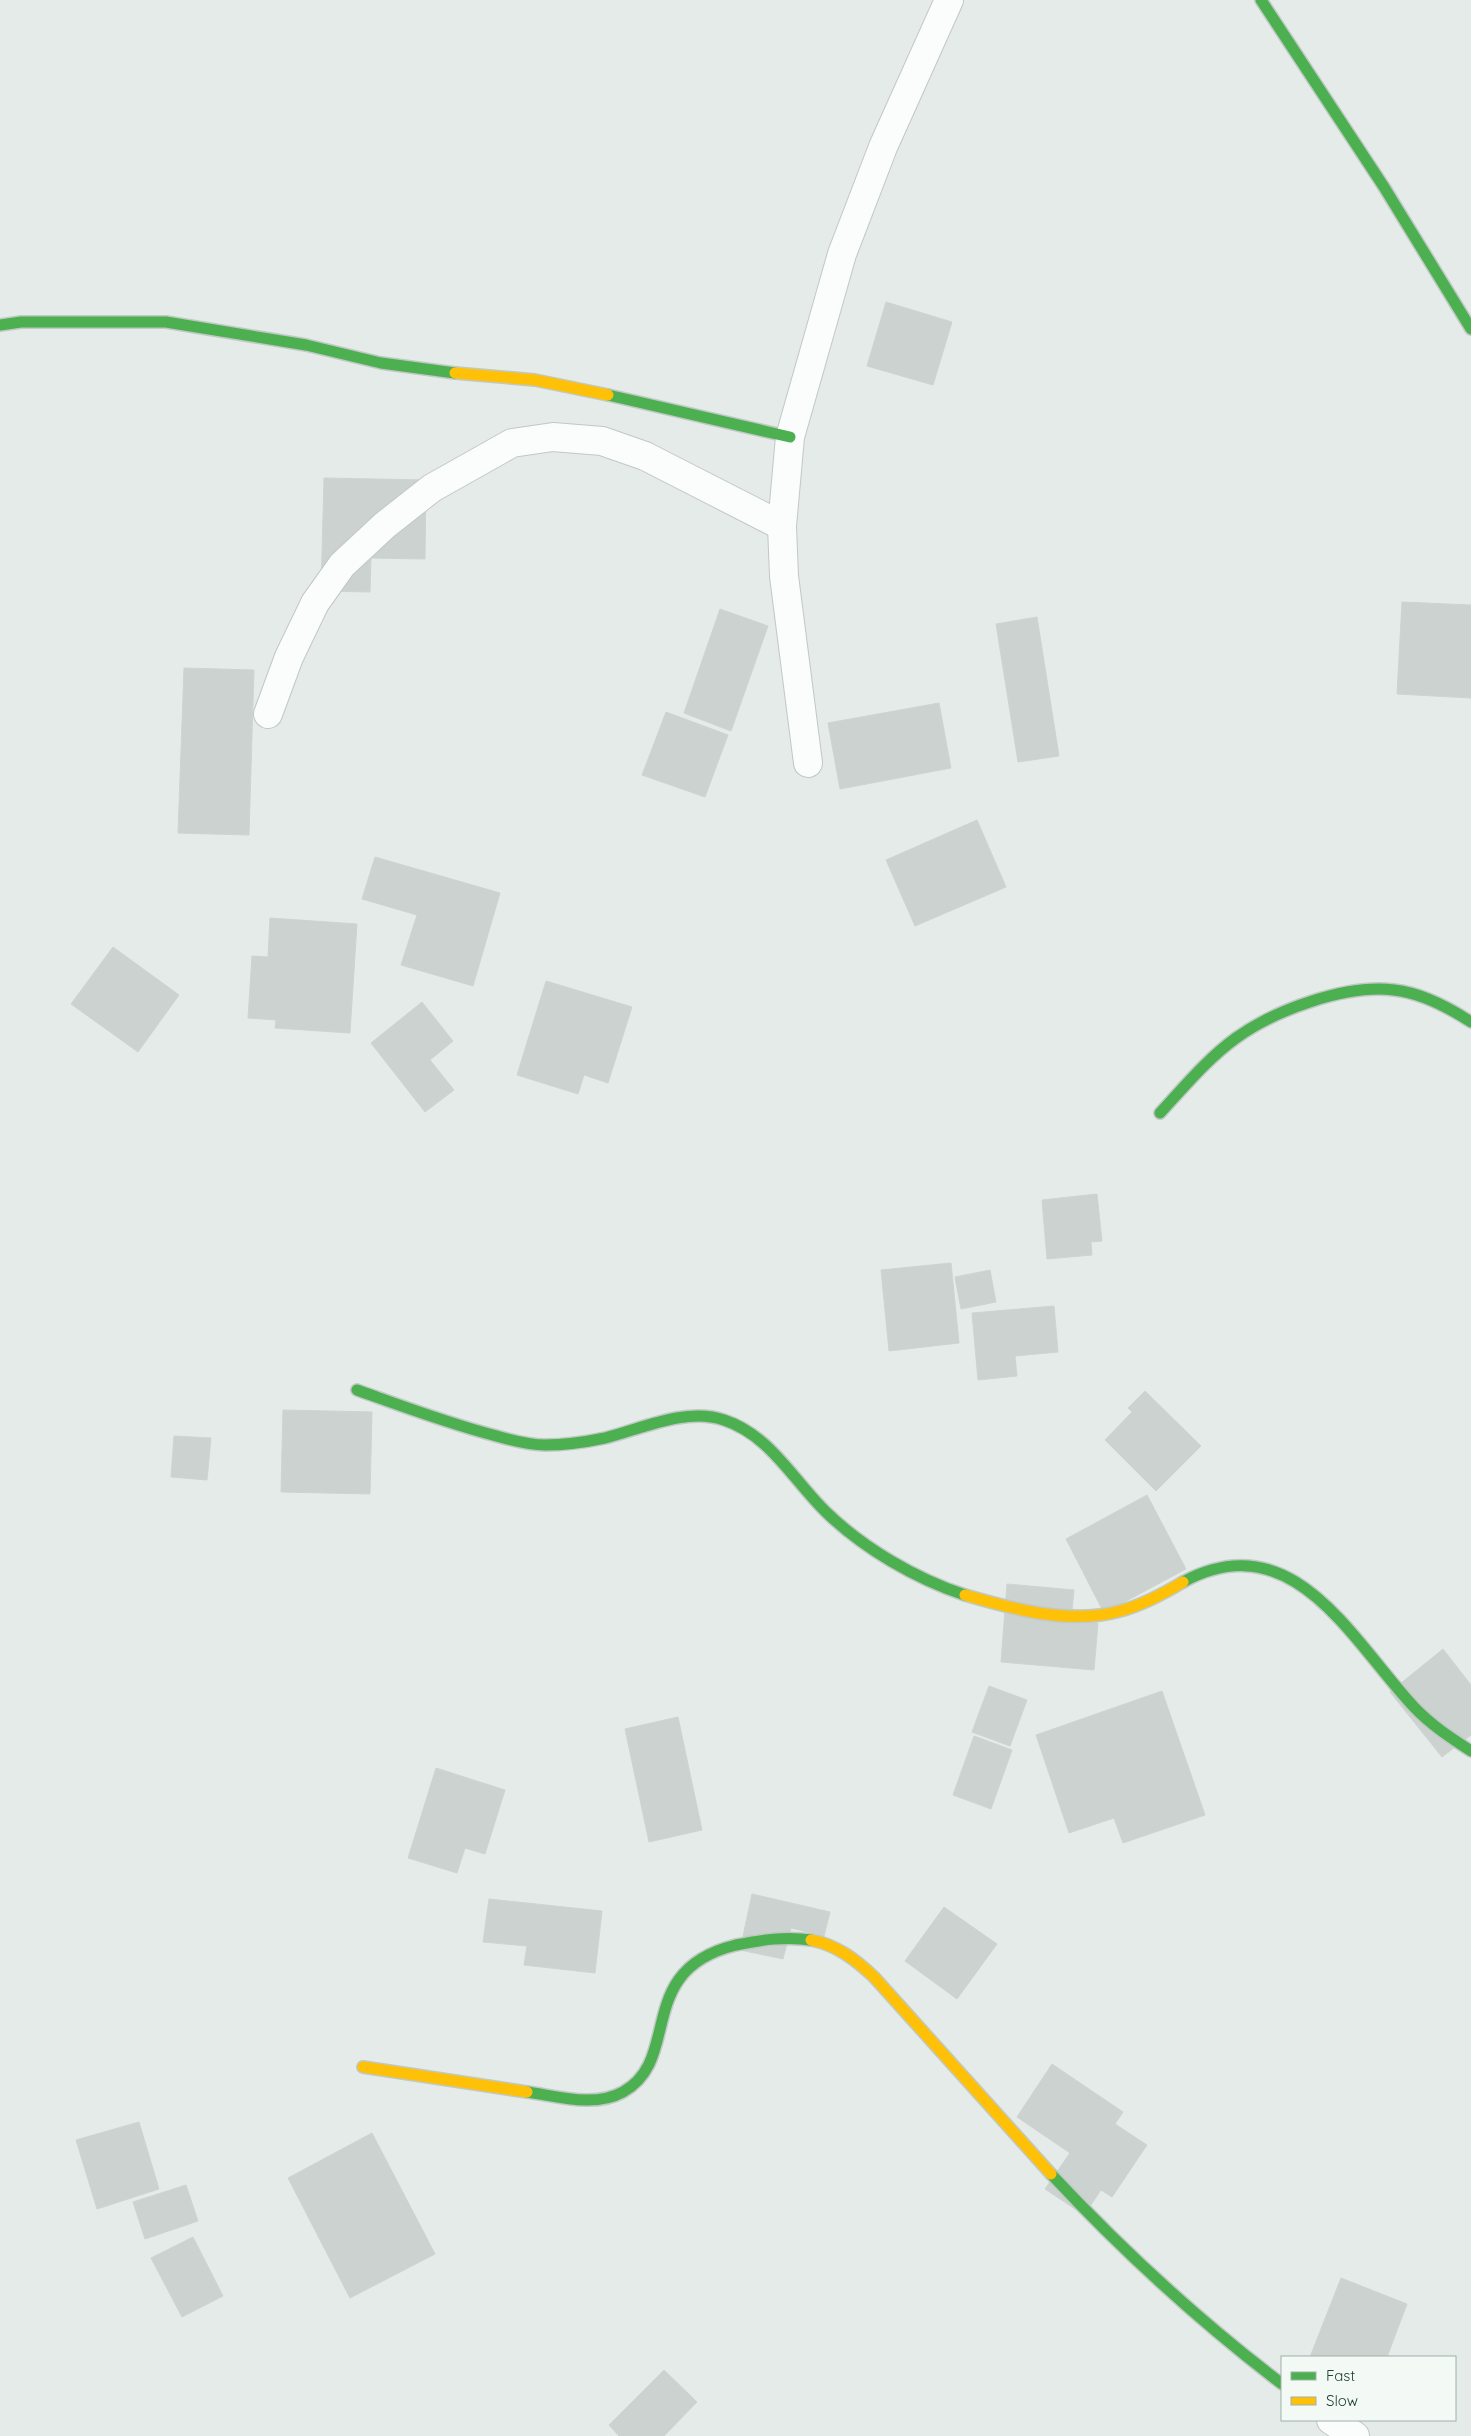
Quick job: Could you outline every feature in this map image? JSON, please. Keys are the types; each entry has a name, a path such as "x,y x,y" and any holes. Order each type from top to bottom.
{"street":[{"path":"808,764 784,576 782,526 790,437 842,254 883,147 948,0"},
{"path":"1261,0 1384,187 1471,329"},
{"path":"0,325 21,322 166,322 306,345 381,363 454,373 535,380 634,400 790,437"},
{"path":"268,714 289,657 315,603 342,565 385,525 432,488 512,443 553,437 602,441 645,456 782,526"},
{"path":"1160,1113 1214,1056 1238,1037 1279,1013 1323,998 1393,989 1420,996 1450,1008 1471,1022"},
{"path":"357,1390 442,1421 507,1439 542,1445 591,1441 698,1415 723,1419 746,1429 772,1451 806,1492 840,1525 901,1565 962,1594 1039,1613 1067,1616 1119,1612 1144,1603 1210,1568 1228,1564 1245,1564 1266,1570 1304,1588 1322,1602 1344,1623 1404,1695 1434,1727 1471,1751"},
{"path":"362,2067 494,2088 587,2100 621,2094 645,2070 651,2058 671,1990 689,1965 703,1956 764,1940 812,1938 850,1955 896,2000 1011,2130 1099,2225 1162,2287 1281,2383"},
{"path":"1332,2421 1355,2436"}],"building":[{"path":"886,302 952,322 933,385 867,366"},
{"path":"324,478 426,480 425,559 371,558 370,592 321,591"},
{"path":"1402,602 1471,605 1471,698 1397,694"},
{"path":"720,609 768,626 731,731 684,713"},
{"path":"1037,617 1059,756 1018,762 996,624"},
{"path":"184,668 254,670 249,835 178,833"},
{"path":"939,703 951,768 840,789 828,723"},
{"path":"666,712 728,735 705,797 642,775"},
{"path":"977,820 1006,887 915,926 886,860"},
{"path":"375,857 500,893 473,986 401,965 417,915 362,899"},
{"path":"270,918 357,924 350,1033 275,1028 276,1020 248,1018 252,956 268,957"},
{"path":"113,947 179,995 138,1052 71,1004"},
{"path":"546,981 632,1007 608,1083 584,1075 578,1094 517,1075"},
{"path":"422,1002 453,1041 430,1060 454,1090 425,1112 371,1043"},
{"path":"1097,1194 1102,1241 1091,1242 1092,1255 1047,1259 1042,1200"},
{"path":"951,1263 959,1343 889,1351 881,1270"},
{"path":"990,1270 996,1302 961,1309 955,1277"},
{"path":"1054,1306 1058,1352 1015,1356 1017,1376 978,1380 972,1313"},
{"path":"1145,1391 1201,1446 1156,1491 1105,1440 1132,1412 1128,1408"},
{"path":"283,1410 372,1412 370,1494 281,1492"},
{"path":"174,1436 211,1438 207,1480 171,1477"},
{"path":"1147,1495 1186,1569 1104,1613 1066,1539"},
{"path":"1007,1584 1074,1590 1071,1621 1098,1623 1094,1670 1001,1662"},
{"path":"1443,1649 1471,1685 1471,1735 1442,1757 1390,1692"},
{"path":"989,1686 1027,1700 1010,1746 972,1732"},
{"path":"1162,1691 1205,1815 1123,1843 1114,1818 1069,1833 1036,1735"},
{"path":"678,1717 702,1830 649,1842 625,1729"},
{"path":"974,1736 1012,1750 991,1809 953,1795"},
{"path":"436,1768 505,1790 485,1854 465,1848 457,1873 408,1858"},
{"path":"752,1894 830,1912 824,1936 791,1928 783,1959 740,1950"},
{"path":"489,1899 602,1911 595,1973 524,1965 527,1946 483,1942"},
{"path":"944,1907 997,1944 957,1999 905,1961"},
{"path":"1052,2064 1123,2112 1115,2124 1147,2145 1112,2197 1101,2190 1084,2215 1045,2189 1070,2153 1017,2117"},
{"path":"139,2122 159,2189 97,2209 76,2140"},
{"path":"372,2133 435,2254 350,2298 288,2178"},
{"path":"186,2185 198,2221 145,2239 133,2202"},
{"path":"193,2237 223,2296 182,2317 151,2258"},
{"path":"1341,2278 1407,2304 1387,2356 1310,2356"},
{"path":"664,2370 697,2402 664,2436 619,2436 609,2425"}],"traffic: fast":[{"path":"1261,0 1384,187 1471,329"},
{"path":"0,325 21,322 166,322 306,345 381,363 455,373"},
{"path":"608,395 790,437"},
{"path":"1160,1113 1187,1083 1225,1046 1270,1018 1312,1001 1355,991 1394,990 1415,994 1453,1011 1471,1022"},
{"path":"357,1390 459,1425 512,1440 539,1445 568,1444 598,1439 679,1418 694,1416 724,1420 755,1436 768,1447 826,1512 856,1538 909,1571 965,1595"},
{"path":"1183,1582 1222,1567 1257,1567 1288,1578 1316,1597 1343,1623 1427,1720 1471,1751"},
{"path":"527,2092 575,2100 600,2099 612,2097 623,2092 641,2077 651,2059 671,1994 683,1974 704,1957 736,1945 774,1939 811,1940"},
{"path":"1051,2174 1078,2203 1162,2284 1281,2383"}],"traffic: slow":[{"path":"455,373 535,380 608,395"},
{"path":"965,1595 1042,1614 1062,1616 1101,1615 1137,1606 1183,1582"},
{"path":"811,1940 838,1949 874,1977 1051,2174"},
{"path":"363,2067 527,2092"}]}
